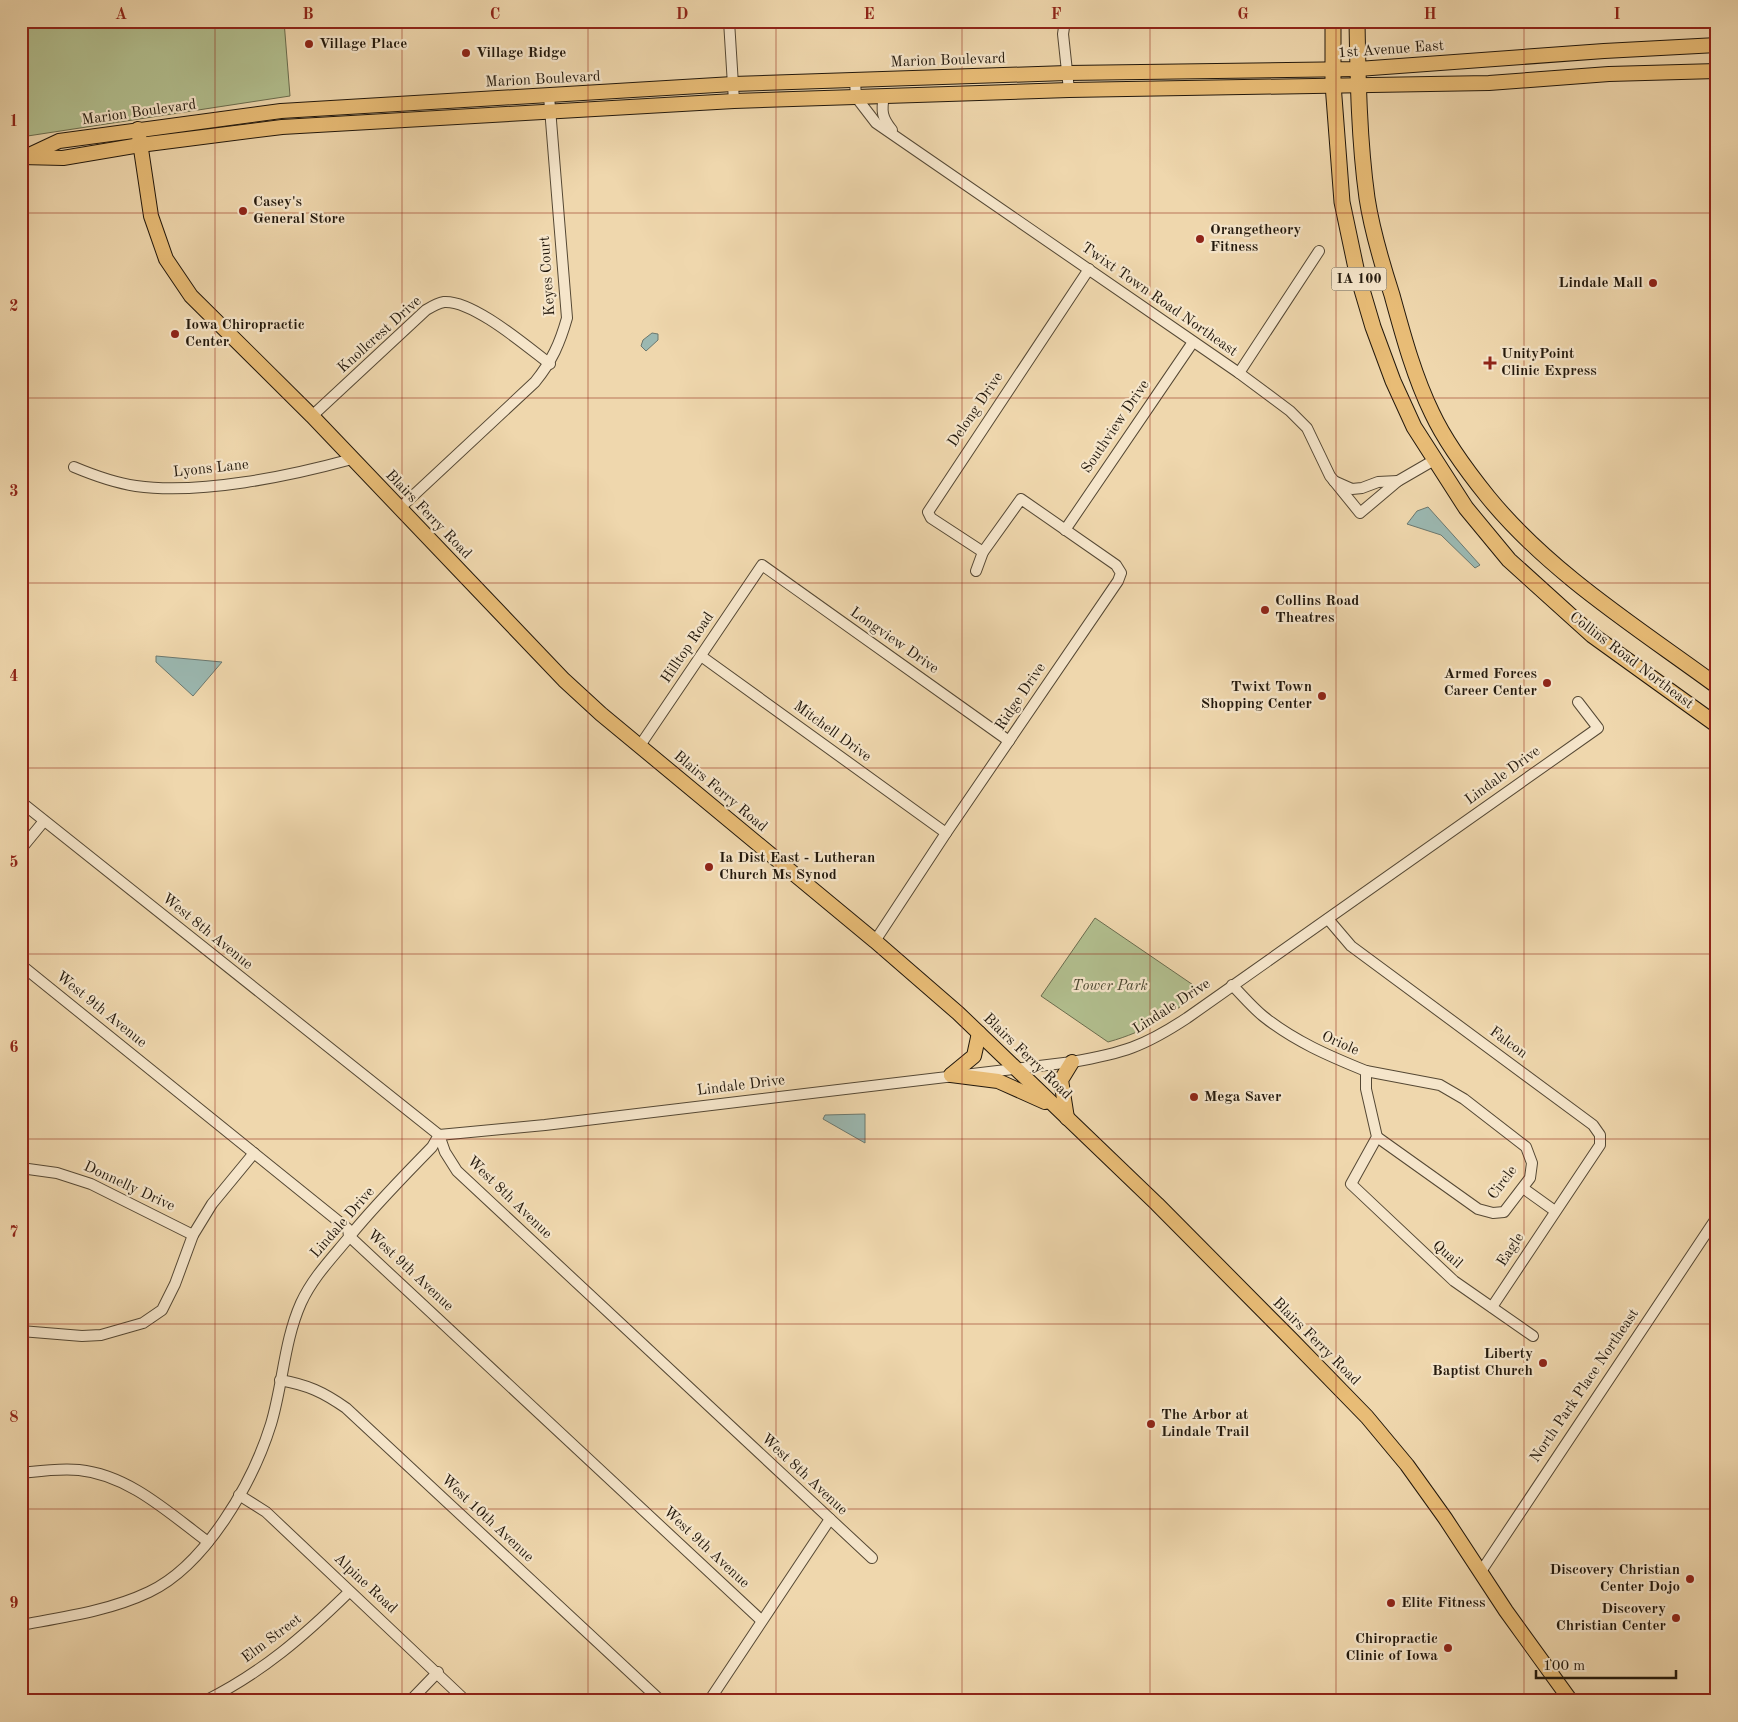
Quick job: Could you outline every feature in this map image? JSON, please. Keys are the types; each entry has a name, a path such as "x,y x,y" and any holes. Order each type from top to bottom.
{"highway":[{"name":"IA 100","path":"1333,21 1333,77"},
{"name":"IA 100","path":"1357,21 1358,76"},
{"name":"Collins Road Northeast","path":"1358,76 1367,199 1382,262 1417,376 1432,413 1452,450 1488,498 1532,544 1583,588 1717,686"},
{"name":"Collins Road Northeast","path":"1333,77 1342,202 1357,273 1373,327 1393,381 1414,427 1466,508 1509,560 1592,635 1717,725"}],"main road":[{"name":"1st Avenue East","path":"1069,90 1358,76 1604,51 1717,45"},
{"name":"1st Avenue East","path":"1358,76 1489,83 1609,74 1717,71"},
{"name":"Marion Boulevard","path":"24,156 59,141 282,111 733,84 1067,73"},
{"name":"1st Avenue East","path":"1067,73 1333,77"},
{"name":"Marion Boulevard","path":"24,156 63,158 140,145 282,127 734,101 1069,90"},
{"name":"Blairs Ferry Road","path":"138,129 150,216 166,259 191,296 312,416 564,680 640,747 875,941 979,1033 1157,1204 1366,1417 1407,1465 1445,1518 1478,1570 1571,1701"},
{"path":"951,1075 974,1056 979,1033"},
{"path":"1067,1118 1061,1080 1072,1062"},
{"path":"951,1075 998,1081 1056,1107"}],"street":[{"path":"729,21 734,101"},
{"path":"1065,21 1063,34 1069,90"},
{"path":"855,81 856,97"},
{"name":"Keyes Court","path":"400,508 535,382 550,364 560,344 567,318 550,96"},
{"path":"884,96 881,109 884,120 899,139"},
{"name":"Twixt Town Road Northeast","path":"856,97 876,123 1239,373 1290,411 1307,428 1333,481 1360,513 1398,481 1436,459"},
{"path":"1239,373 1320,251"},
{"name":"Delong Drive","path":"983,552 932,518 928,512 1088,269"},
{"name":"Knollcrest Drive","path":"312,416 426,310 443,302 459,304 476,311 550,364"},
{"name":"Southview Drive","path":"1065,530 1192,342"},
{"name":"Lyons Lane","path":"74,467 135,486 181,489 307,472 352,458"},
{"name":"Twixt Town Road Northeast","path":"1333,481 1352,489 1362,488 1378,482 1398,481"},
{"name":"Ridge Drive","path":"875,941 946,832 1118,581 1121,573 1116,565 1021,499 983,552"},
{"path":"976,571 983,552"},
{"name":"Hilltop Road","path":"640,747 762,565"},
{"name":"Longview Drive","path":"762,565 1009,741"},
{"name":"Mitchell Drive","path":"701,656 946,832"},
{"name":"Lindale Drive","path":"21,1625 85,1613 150,1591 179,1571 208,1542 225,1519 256,1464 268,1431 290,1336 302,1303 333,1254 432,1147 439,1135 545,1125 1072,1062 1112,1055 1155,1039 1598,728 1578,702"},
{"name":"West 8th Avenue","path":"21,802 439,1135 445,1152 457,1172 872,1558"},
{"path":"21,849 44,821"},
{"name":"Falcon","path":"1328,919 1351,946 1593,1125 1600,1136 1600,1145 1555,1211"},
{"name":"West 9th Avenue","path":"21,965 348,1229 349,1236 761,1620"},
{"name":"Oriole","path":"1232,986 1262,1015 1287,1033 1324,1054 1366,1071 1366,1089 1377,1137"},
{"name":"Circle","path":"1366,1071 1440,1085 1464,1099 1526,1147 1532,1163 1530,1178 1504,1212 1493,1213 1478,1209 1377,1137"},
{"name":"Quail","path":"1377,1137 1352,1184 1432,1263 1532,1336"},
{"path":"21,1331 82,1336 101,1335 142,1323 162,1310 175,1284 193,1235 212,1204 254,1153"},
{"name":"Donnelly Drive","path":"21,1168 57,1173 91,1184 193,1235"},
{"path":"1523,1188 1555,1211"},
{"name":"Eagle","path":"1492,1307 1555,1211"},
{"name":"North Park Place Northeast","path":"1478,1570 1717,1217"},
{"name":"West 10th Avenue","path":"280,1380 324,1392 346,1408 661,1701"},
{"path":"21,1473 56,1469 80,1470 125,1483 208,1542"},
{"name":"Alpine Road","path":"239,1495 266,1512 349,1592 438,1672 466,1701"},
{"path":"709,1701 761,1620 830,1519"},
{"name":"Elm Street","path":"205,1701 259,1670 305,1636 349,1592"},
{"path":"410,1701 438,1672"}],"green space":[{"path":"21,21 284,21 290,96 21,137"},
{"name":"Tower Park","path":"1095,918 1202,991 1147,1027 1108,1042 1041,996"}],"water":[{"path":"652,333 658,334 658,340 646,351 641,346 643,340"},
{"path":"1428,507 1480,565 1475,568 1441,535 1407,524 1417,511"},
{"path":"156,656 222,662 193,696 156,662"},
{"path":"865,1114 865,1143 823,1119 825,1115"}],"place":[{"name":"Village Place","path":"309,44"},
{"name":"Village Ridge","path":"466,53"},
{"name":"Casey's General Store","path":"243,211"},
{"name":"Orangetheory Fitness","path":"1200,239"},
{"name":"Lindale Mall","path":"1653,283"},
{"name":"Iowa Chiropractic Center","path":"175,334"},
{"name":"UnityPoint Clinic Express","path":"1490,363"},
{"name":"Collins Road Theatres","path":"1265,610"},
{"name":"Armed Forces Career Center","path":"1547,683"},
{"name":"Twixt Town Shopping Center","path":"1322,696"},
{"name":"Ia Dist East - Lutheran Church Ms Synod","path":"709,867"},
{"name":"Mega Saver","path":"1194,1097"},
{"name":"Liberty Baptist Church","path":"1543,1363"},
{"name":"The Arbor at Lindale Trail","path":"1151,1424"},
{"name":"Discovery Christian Center Dojo","path":"1690,1579"},
{"name":"Elite Fitness","path":"1391,1603"},
{"name":"Discovery Christian Center","path":"1676,1618"},
{"name":"Chiropractic Clinic of Iowa","path":"1448,1648"}]}
